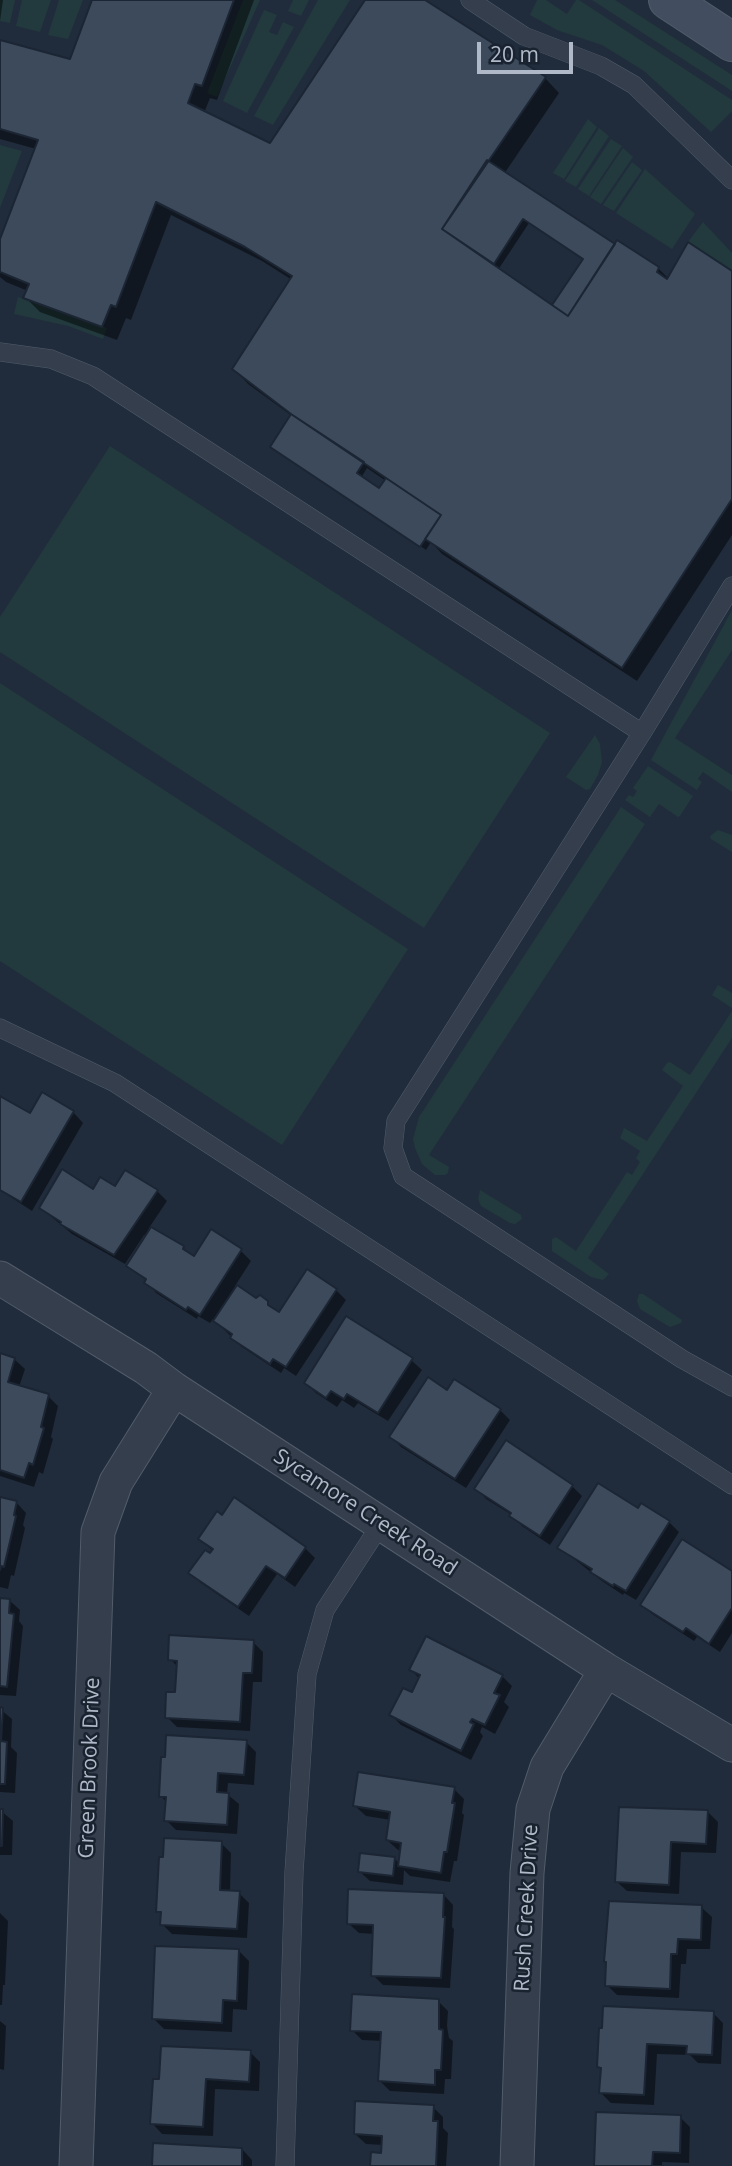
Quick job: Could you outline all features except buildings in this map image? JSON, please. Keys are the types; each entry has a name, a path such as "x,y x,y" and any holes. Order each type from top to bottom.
{"main road":[{"path":"668,0 732,42"}],"street":[{"name":"Sycamore Creek Road","path":"0,1278 146,1368 174,1390 606,1670 732,1745"},
{"name":"Green Brook Drive","path":"76,2166 98,1532 116,1482 174,1390"},
{"name":"Rush Creek Drive","path":"517,2166 527,1873 533,1809 547,1767 606,1670"}],"lane":[{"path":"475,1 524,36 601,66 634,85 732,180"},
{"path":"0,352 51,359 93,376 642,733"},
{"path":"732,586 396,1121 393,1149 403,1175 682,1359 732,1387"},
{"path":"0,1028 115,1083 732,1485"},
{"path":"285,2166 295,1872 307,1674 325,1611 381,1524"}],"green space":[{"path":"0,0 15,0 10,23 0,21"},
{"path":"22,0 51,0 40,32 16,26"},
{"path":"59,0 83,0 68,39 48,35"},
{"path":"243,0 260,0 217,97 207,93"},
{"path":"293,0 309,0 301,16 288,11"},
{"path":"318,0 350,0 273,125 254,116"},
{"path":"537,0 546,0 567,14 576,0 579,0 732,100 732,111 711,132 644,71 602,45 557,30 530,15"},
{"path":"592,0 615,0 732,75 732,91"},
{"path":"264,10 277,15 269,32 277,35 283,22 294,27 247,113 223,101"},
{"path":"588,119 597,127 564,179 553,173"},
{"path":"599,128 609,136 576,187 565,181"},
{"path":"611,139 622,146 589,196 578,189"},
{"path":"0,145 22,151 0,208"},
{"path":"623,148 633,157 601,204 590,197"},
{"path":"632,162 642,170 614,211 603,205"},
{"path":"645,169 695,214 672,249 616,213"},
{"path":"703,222 732,253 732,271 688,242"},
{"path":"18,297 107,328 103,339 68,326 14,314"},
{"path":"110,446 550,733 424,928 0,652 0,617"},
{"path":"732,610 732,650 675,738 732,775 732,792 703,772 698,779 702,782 697,790 651,760"},
{"path":"0,683 408,949 282,1145 0,961"},
{"path":"595,735 600,744 602,762 590,789 586,790 566,777"},
{"path":"648,766 693,796 680,816 659,804 650,817 625,800 629,795 633,797 637,791 633,788"},
{"path":"621,807 645,824 429,1155 449,1167 445,1175 435,1175 422,1164 415,1148 413,1139 419,1117"},
{"path":"718,830 732,835 732,852 711,839 710,836"},
{"path":"718,985 732,993 732,1008 712,995"},
{"path":"732,1011 732,1038 588,1258 609,1274 603,1280 591,1277 552,1251 552,1239 556,1237 576,1251 627,1172 632,1175 640,1162 636,1158 640,1151 620,1138 624,1128 647,1141 683,1086 662,1070 670,1062 690,1075"},
{"path":"480,1190 521,1215 522,1219 515,1224 510,1223 481,1206 478,1199"},
{"path":"639,1294 682,1320 681,1323 670,1327 640,1309 637,1301"}]}
